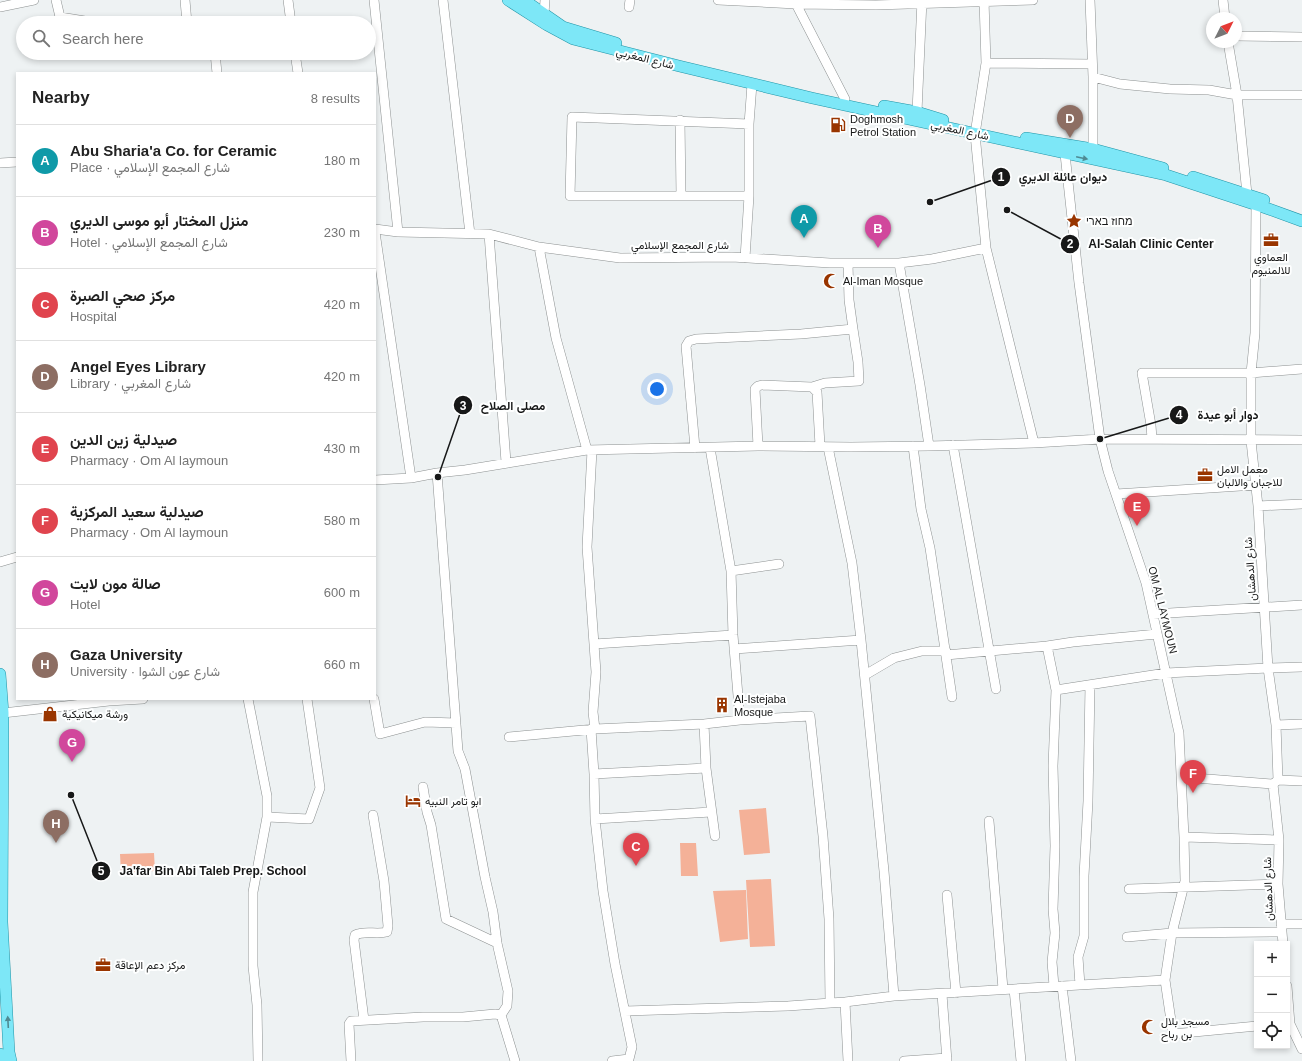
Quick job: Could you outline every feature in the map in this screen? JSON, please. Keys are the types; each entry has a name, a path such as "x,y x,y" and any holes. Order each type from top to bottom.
{"main road":[{"name":"شارع المغربي","path":"508,0 547,25 573,39 752,84 976,131 1093,150 1167,168 1247,194 1302,215"},
{"name":"شارع المغربي","path":"524,0 563,27 620,44 758,79 845,99 917,112 976,131 1065,154 1166,175 1302,221"},
{"path":"0,674 3,713 2,922 9,1052 11,1061"},
{"path":"0,1054 1,1061"}],"street":[{"path":"0,7 34,0"},
{"path":"56,0 60,16"},
{"path":"186,0 187,16"},
{"path":"288,0 290,16"},
{"path":"374,0 376,16"},
{"path":"443,0 470,234"},
{"path":"544,14 545,0"},
{"path":"718,0 795,2 1033,0"},
{"path":"984,0 986,63 976,131 986,248 1034,443"},
{"path":"1090,0 1093,77 1093,150"},
{"path":"1223,0 1224,12"},
{"path":"795,2 845,99"},
{"path":"917,112 922,2"},
{"path":"376,19 398,232"},
{"path":"1242,36 1302,37"},
{"path":"1229,48 1237,95 1247,194 1256,205"},
{"path":"216,60 217,72"},
{"path":"296,60 298,72"},
{"path":"986,63 1092,64"},
{"path":"1093,77 1120,84 1170,89 1209,90 1237,95 1302,96"},
{"path":"745,258 749,196 749,124 752,84"},
{"path":"749,124 680,120 572,117 570,196 749,196"},
{"path":"680,120 681,196"},
{"name":"OM AL LAYMOUN","path":"1065,154 1079,283 1100,439 1108,470 1146,583 1179,733 1182,777 1184,881 1172,934 1165,980 1173,1034 1254,1026"},
{"path":"0,163 16,162"},
{"name":"شارع الدهشان","path":"1256,205 1256,333 1251,374 1251,440 1258,506 1268,668 1276,725 1276,782 1279,840 1278,884 1283,941"},
{"name":"شارع المجمع الإسلامي","path":"376,231 489,234 539,247 620,258 745,258 830,263 899,263 932,259 986,248"},
{"path":"489,234 506,462"},
{"path":"376,238 411,478"},
{"path":"539,247 556,338 590,450 587,547 596,672 593,712 595,819 603,891 615,964 632,1047 629,1059 612,1061"},
{"path":"758,446 755,389 758,386 812,386 859,381 858,362 849,300 848,263"},
{"path":"899,263 929,446"},
{"path":"695,448 686,346 689,341 696,339 801,334 853,329"},
{"path":"1152,439 1142,372 1251,374 1302,369"},
{"path":"812,386 817,392 824,447 852,563 865,674 894,996"},
{"path":"376,480 411,478 590,450 758,446 929,446 1034,443 1100,439 1302,440"},
{"path":"953,445 996,689"},
{"path":"913,446 921,509 930,548 952,696"},
{"path":"710,448 731,572 733,635 740,720"},
{"path":"437,473 458,751 465,769 493,912 497,943 508,991 507,1006 501,1015"},
{"path":"1116,494 1256,485"},
{"path":"1258,506 1302,504"},
{"path":"0,562 16,556"},
{"path":"731,572 780,564"},
{"path":"1153,614 1302,605"},
{"path":"865,674 894,658 922,652 946,653 1048,646 1073,642 1157,634"},
{"path":"594,644 733,635"},
{"path":"734,649 861,640"},
{"path":"1048,646 1056,690 1053,766 1055,846 1053,909 1055,933 1052,962 1058,986 1071,1061"},
{"path":"1056,690 1166,673 1302,667"},
{"path":"1080,985 1078,958 1084,936 1084,876 1088,801 1090,685"},
{"path":"3,713 126,700"},
{"path":"248,700 267,796 267,817 253,892 253,966 257,1005 258,1061"},
{"path":"267,817 309,819 320,788 307,700"},
{"path":"374,700 380,734 425,722 456,723"},
{"path":"509,737 593,729 704,724 740,720 810,716 828,912 830,1003"},
{"path":"704,724 706,768 714,836"},
{"path":"1276,725 1302,724"},
{"path":"594,774 706,768"},
{"path":"1182,777 1276,782 1302,781"},
{"path":"423,787 426,812 431,825 446,919 497,943"},
{"path":"595,819 711,812"},
{"path":"364,1020 354,940 355,935 360,933 380,934 387,932 388,926 384,880 373,815"},
{"path":"989,821 1004,989"},
{"path":"1184,837 1279,840"},
{"path":"1129,889 1278,884"},
{"path":"946,895 956,993"},
{"path":"1127,937 1281,928 1302,924"},
{"path":"625,1011 788,1006 845,1002 894,996 1165,980"},
{"path":"1014,989 1021,1061"},
{"path":"904,1061 947,1060 942,994"},
{"path":"845,1002 848,1061"},
{"path":"351,1061 349,1024 351,1021 423,1017 463,1017 494,1014 501,1015"},
{"path":"501,1015 515,1061"},
{"path":"1290,1026 1302,1049"}],"shaded area":[{"path":"766,808 770,853 744,855 739,810"},
{"path":"680,843 696,843 698,876 681,876"},
{"path":"154,853 155,871 121,873 120,854"},
{"path":"771,879 775,946 750,947 746,880"},
{"path":"746,890 748,939 720,942 713,891"}],"place":[{"name":"Doghmosh Petrol Station","path":"838,125"},
{"name":"Angel Eyes Library","path":"1070,138"},
{"name":"ديوان عائلة الديري","path":"930,202"},
{"name":"Al-Salah Clinic Center","path":"1007,210"},
{"name":"מחוז בארי","path":"1074,221"},
{"name":"Abu Sharia'a Co. for Ceramic","path":"804,238"},
{"name":"العماوي للالمنيوم","path":"1271,240"},
{"name":"منزل المختار أبو موسى الديري","path":"878,248"},
{"name":"Al-Iman Mosque","path":"831,281"},
{"name":"دوار أبو عيدة","path":"1100,439"},
{"name":"معمل الامل للاجبان والالبان","path":"1205,475"},
{"name":"مصلى الصلاح","path":"438,477"},
{"name":"صيدلية زين الدين","path":"1137,526"},
{"name":"Al-Istejaba Mosque","path":"722,705"},
{"name":"ورشة ميكانيكية","path":"50,714"},
{"name":"صالة مون لايت","path":"72,762"},
{"name":"صيدلية سعيد المركزية","path":"1193,793"},
{"name":"Ja'far Bin Abi Taleb Prep. School","path":"71,795"},
{"name":"ابو تامر النبيه","path":"413,801"},
{"name":"Gaza University","path":"56,843"},
{"name":"مركز صحي الصبرة","path":"636,866"},
{"name":"مركز دعم الإعاقة","path":"103,965"},
{"name":"مسجد بلال بن رباح","path":"1149,1027"}]}
